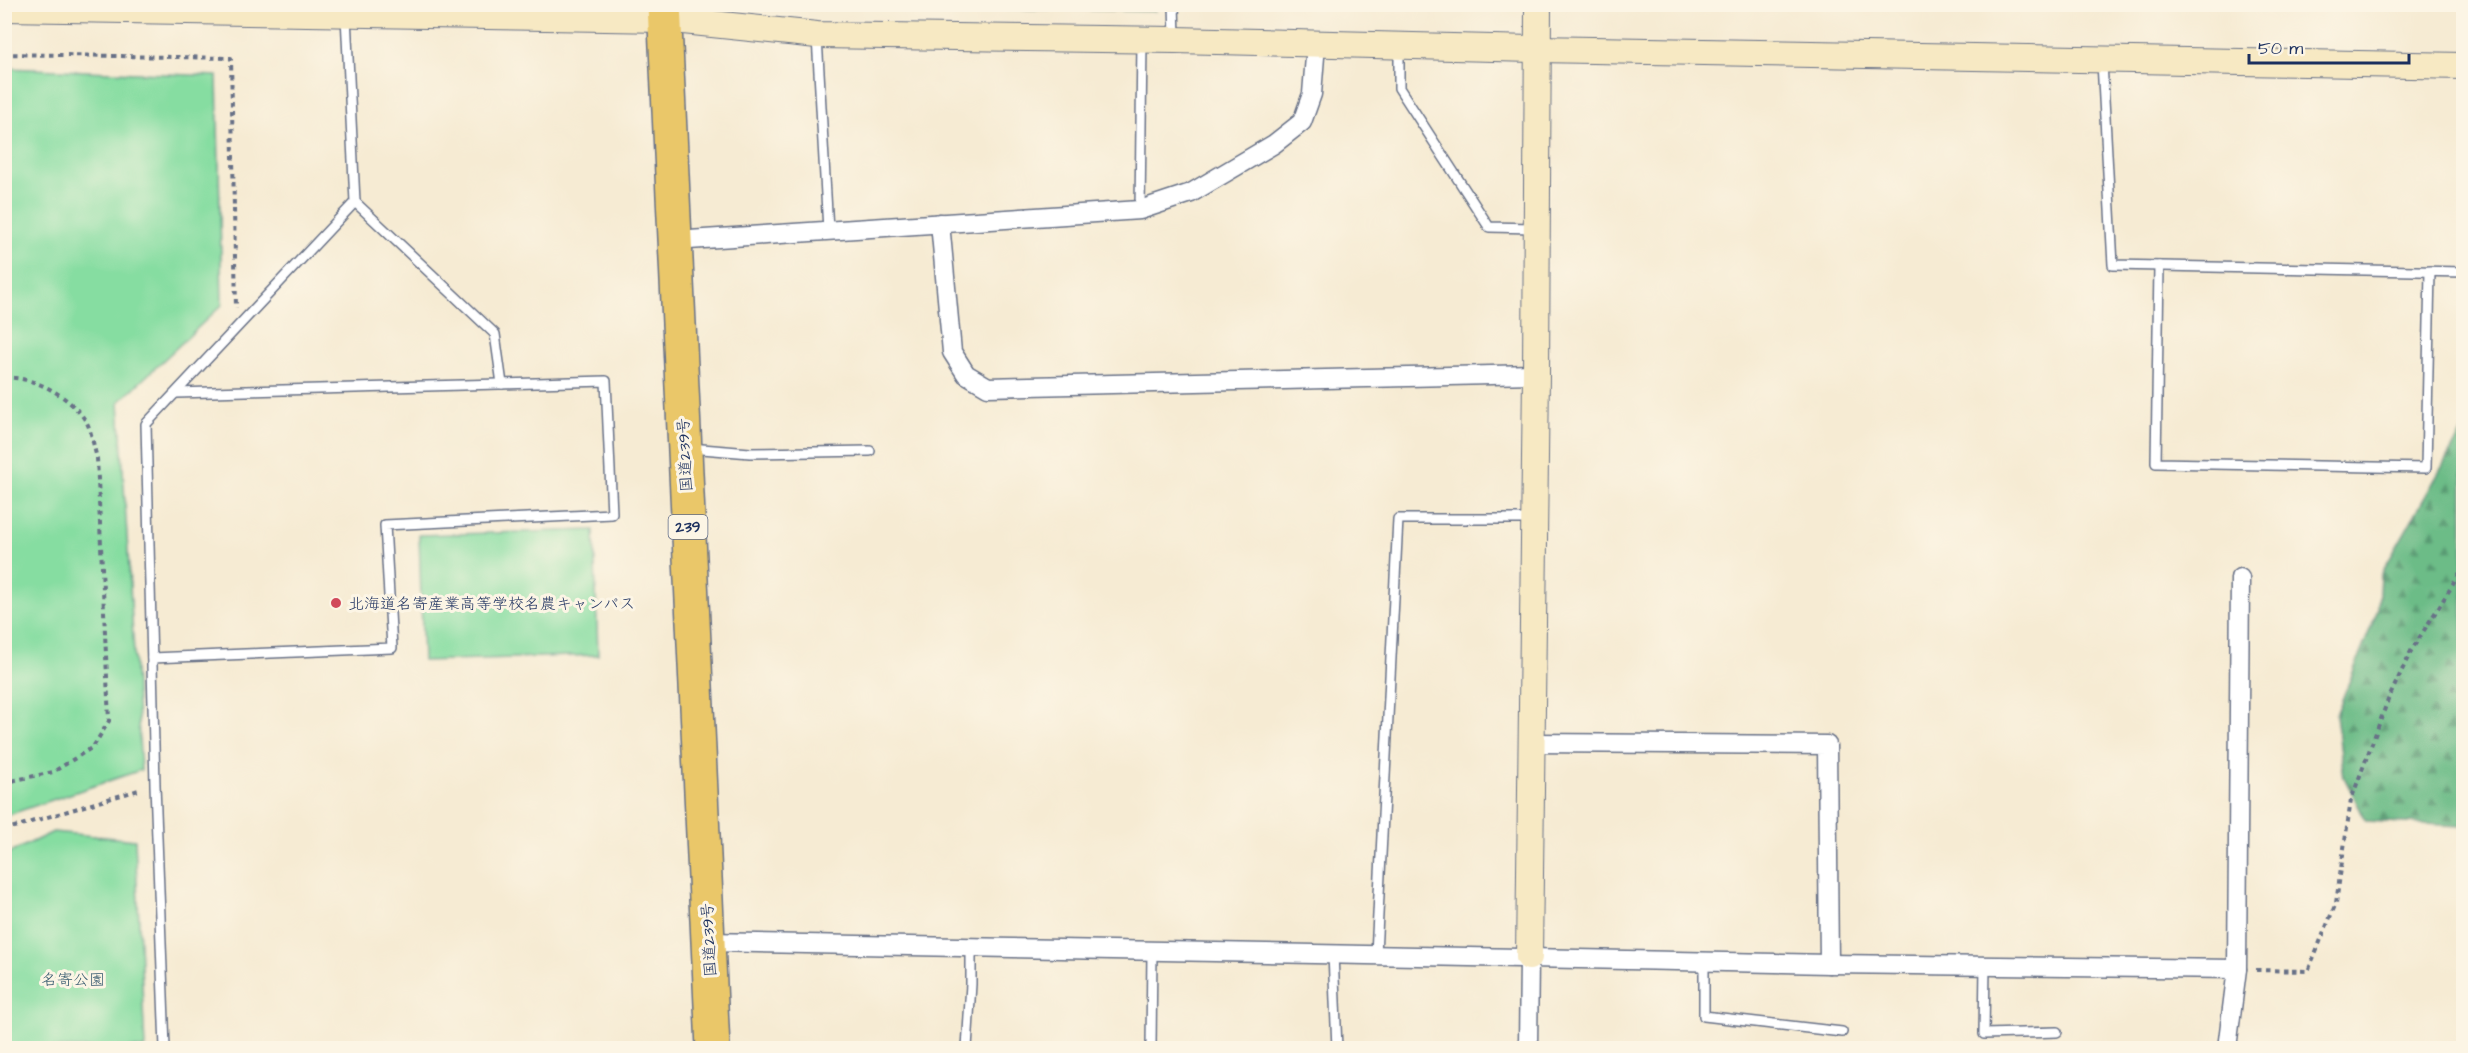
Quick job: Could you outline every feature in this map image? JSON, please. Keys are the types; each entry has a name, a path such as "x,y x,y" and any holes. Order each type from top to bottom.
{"highway":[{"name":"国道239号","path":"664,12 713,1048"}],"street":[{"path":"1528,1048 1538,4"},
{"path":"4,8 104,7 346,14 664,12 817,35 1142,39 1537,49 2463,66"},
{"path":"674,241 1140,210 1191,194 1274,144 1302,122 1312,93 1316,44"},
{"path":"940,223 952,352 966,374 988,387 1536,374"},
{"path":"2227,1048 2237,969 2240,578"},
{"path":"1531,743 1827,745 1829,964"},
{"path":"709,942 1704,962 2237,969"}],"lane":[{"path":"1174,4 1174,40"},
{"path":"346,14 355,202 495,334 502,384"},
{"path":"817,35 828,230"},
{"path":"1140,210 1142,39"},
{"path":"1399,46 1399,88 1489,226 1536,228"},
{"path":"2102,59 2113,265 2463,272"},
{"path":"165,1048 155,785 146,424 355,202"},
{"path":"2159,266 2156,463 2426,468 2430,271"},
{"path":"152,658 392,648 385,525 612,514 606,381 177,393"},
{"path":"684,448 750,453 870,451"},
{"path":"1376,954 1398,519 1534,519"},
{"path":"967,1048 971,947"},
{"path":"1151,1048 1152,951"},
{"path":"1333,954 1337,1048"},
{"path":"1704,962 1704,1016 1842,1032"},
{"path":"1985,966 1984,1034 2058,1032"}],"path":[{"path":"4,54 231,58 236,327"},
{"path":"4,378 41,383 69,403 88,425 97,458 109,721 93,747 53,772 11,781 4,779"},
{"path":"2237,969 2307,971 2336,903 2351,800 2388,700 2411,651 2463,567"},
{"path":"4,830 155,785"}],"green space":[{"path":"977,5 1155,5 1155,11 981,8"},
{"path":"5,68 217,76 222,305 119,402 141,770 5,816"},
{"path":"2463,430 2463,826 2366,821 2344,777 2336,715 2378,609 2380,576"},
{"path":"594,530 598,655 423,661 419,535"},
{"name":"名寄公園","path":"53,832 135,840 145,1048 5,1048 5,855"}],"place":[{"name":"北海道名寄産業高等学校名農キャンパス","path":"336,603"}]}
